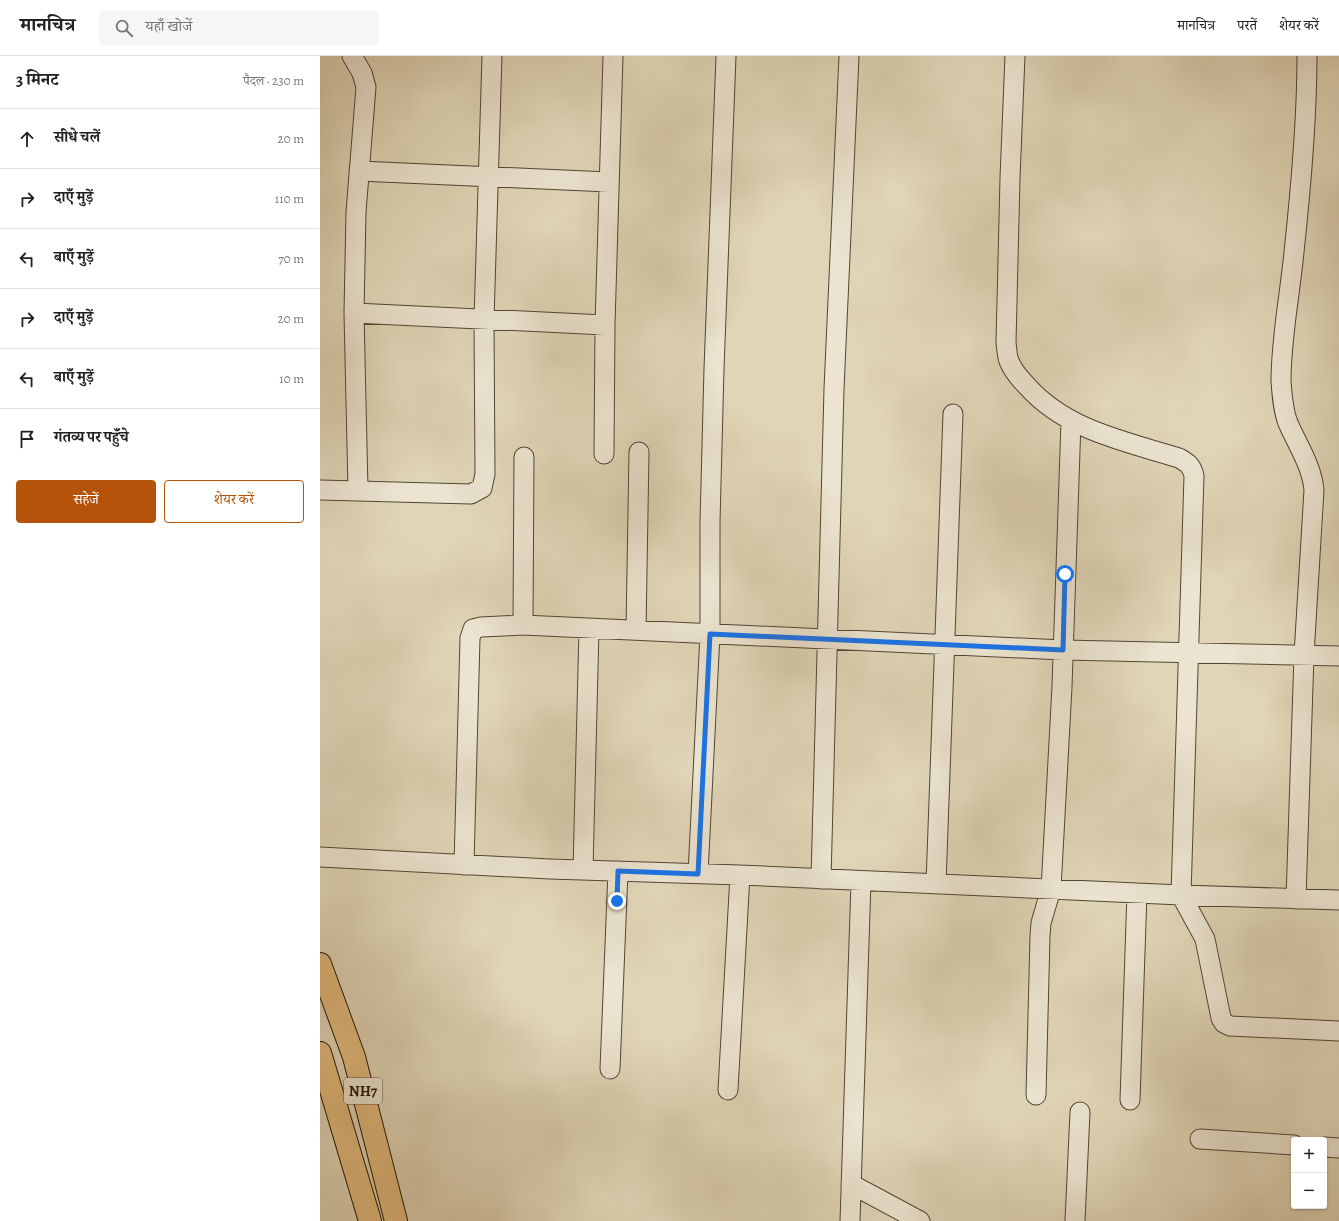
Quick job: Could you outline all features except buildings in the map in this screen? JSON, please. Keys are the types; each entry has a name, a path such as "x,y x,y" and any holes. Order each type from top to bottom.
{"highway":[{"name":"NH7","path":"320,964 354,1057 396,1221"},
{"path":"323,1061 354,1057"},
{"name":"NH7","path":"323,1061 370,1221"}],"street":[{"path":"352,56 362,73 366,87 359,171 354,313 358,490"},
{"path":"320,490 470,494 482,488 485,474 484,320 492,56"},
{"path":"604,454 605,325 613,56"},
{"path":"698,874 710,634 710,522 714,369 726,56"},
{"path":"821,879 826,638 834,389 849,56"},
{"path":"1015,56 1006,343 1009,360 1016,375 1038,400 1082,428 1179,458 1189,463 1194,476 1180,895 1205,939 1217,1001 1224,1023 1238,1026 1339,1031"},
{"path":"1296,899 1304,655 1313,478 1288,421 1281,382 1283,347 1294,252 1306,120 1308,56"},
{"path":"359,171 609,182"},
{"path":"354,313 605,325"},
{"path":"936,884 953,414"},
{"path":"1036,1095 1040,936 1041,923 1051,890 1063,650 1071,421"},
{"path":"636,630 639,452"},
{"path":"523,625 524,457"},
{"path":"464,865 470,638 474,629 482,627 523,625 1063,650 1339,656"},
{"path":"583,870 589,629"},
{"path":"320,857 464,865 740,875 1051,890 1339,900"},
{"path":"610,1069 618,871"},
{"path":"728,1090 740,875"},
{"path":"850,1221 861,881"},
{"path":"1130,1100 1137,893"},
{"path":"1075,1221 1080,1112"},
{"path":"1200,1139 1291,1145"},
{"path":"1327,1147 1339,1148"},
{"path":"851,1184 920,1221"}],"route":[{"path":"617,901 618,871 698,874 710,634 826,638 1063,650 1065,574"}]}
